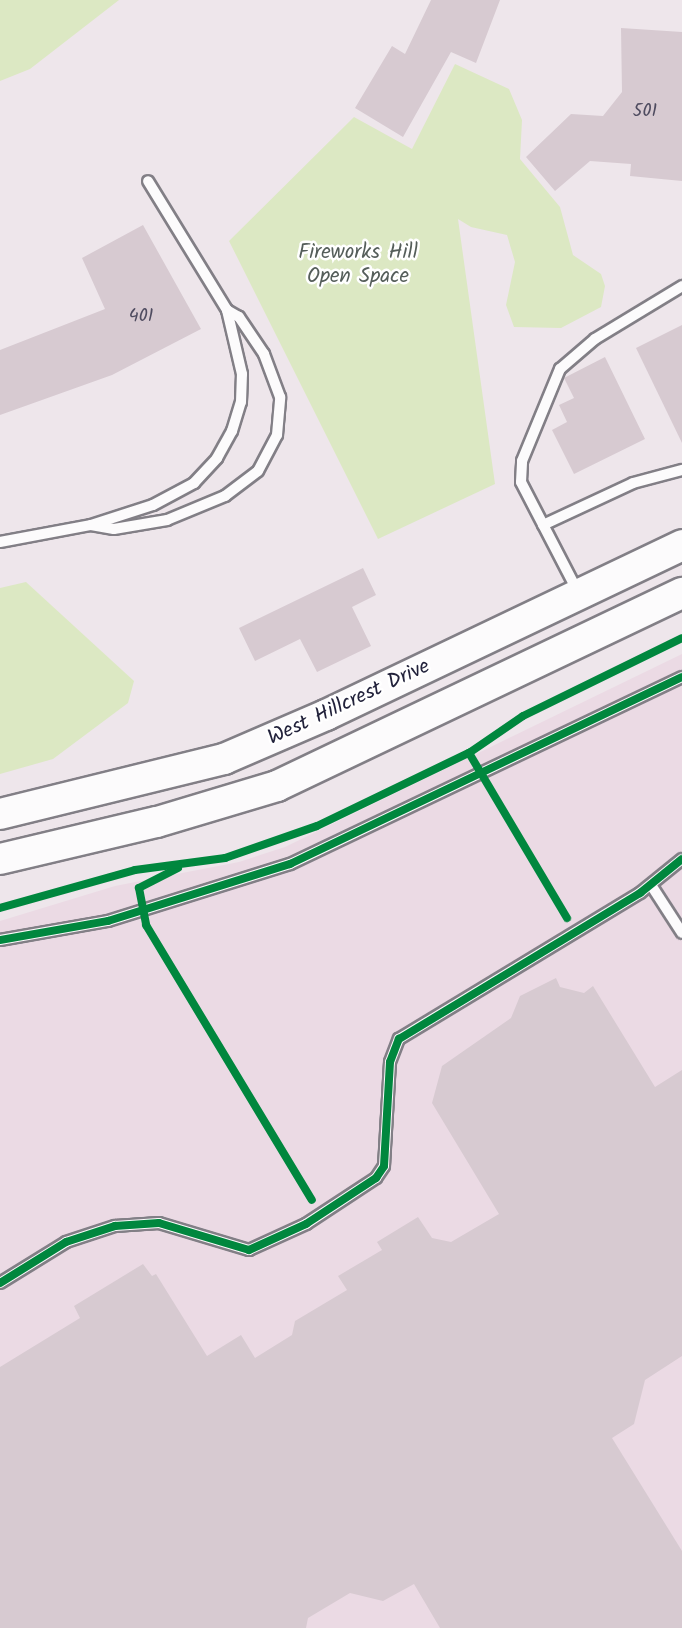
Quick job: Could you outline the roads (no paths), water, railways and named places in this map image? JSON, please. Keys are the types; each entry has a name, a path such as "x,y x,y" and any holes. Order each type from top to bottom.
{"main road":[{"name":"West Hillcrest Drive","path":"0,814 224,759 318,720 682,545"},
{"path":"0,859 157,822 277,786 682,593"}],"lane":[{"path":"0,542 91,525 178,495 217,459 241,402 242,374 227,310 148,181"},
{"path":"579,594 543,525 520,472 560,369 595,339 682,286"},
{"path":"91,525 114,529 167,520 201,508 242,486 270,453 281,415 275,376 239,317 227,310"},
{"path":"543,525 633,483 682,470"},
{"path":"0,940 108,921 290,864 682,677"},
{"path":"0,1283 66,1242 115,1226 159,1223 249,1250 306,1224 376,1178 384,1166 390,1062 399,1039 651,885 682,859"},
{"path":"651,885 682,933"}],"park label":[{"name":"Fireworks Hill Open Space","path":"358,265"}]}
